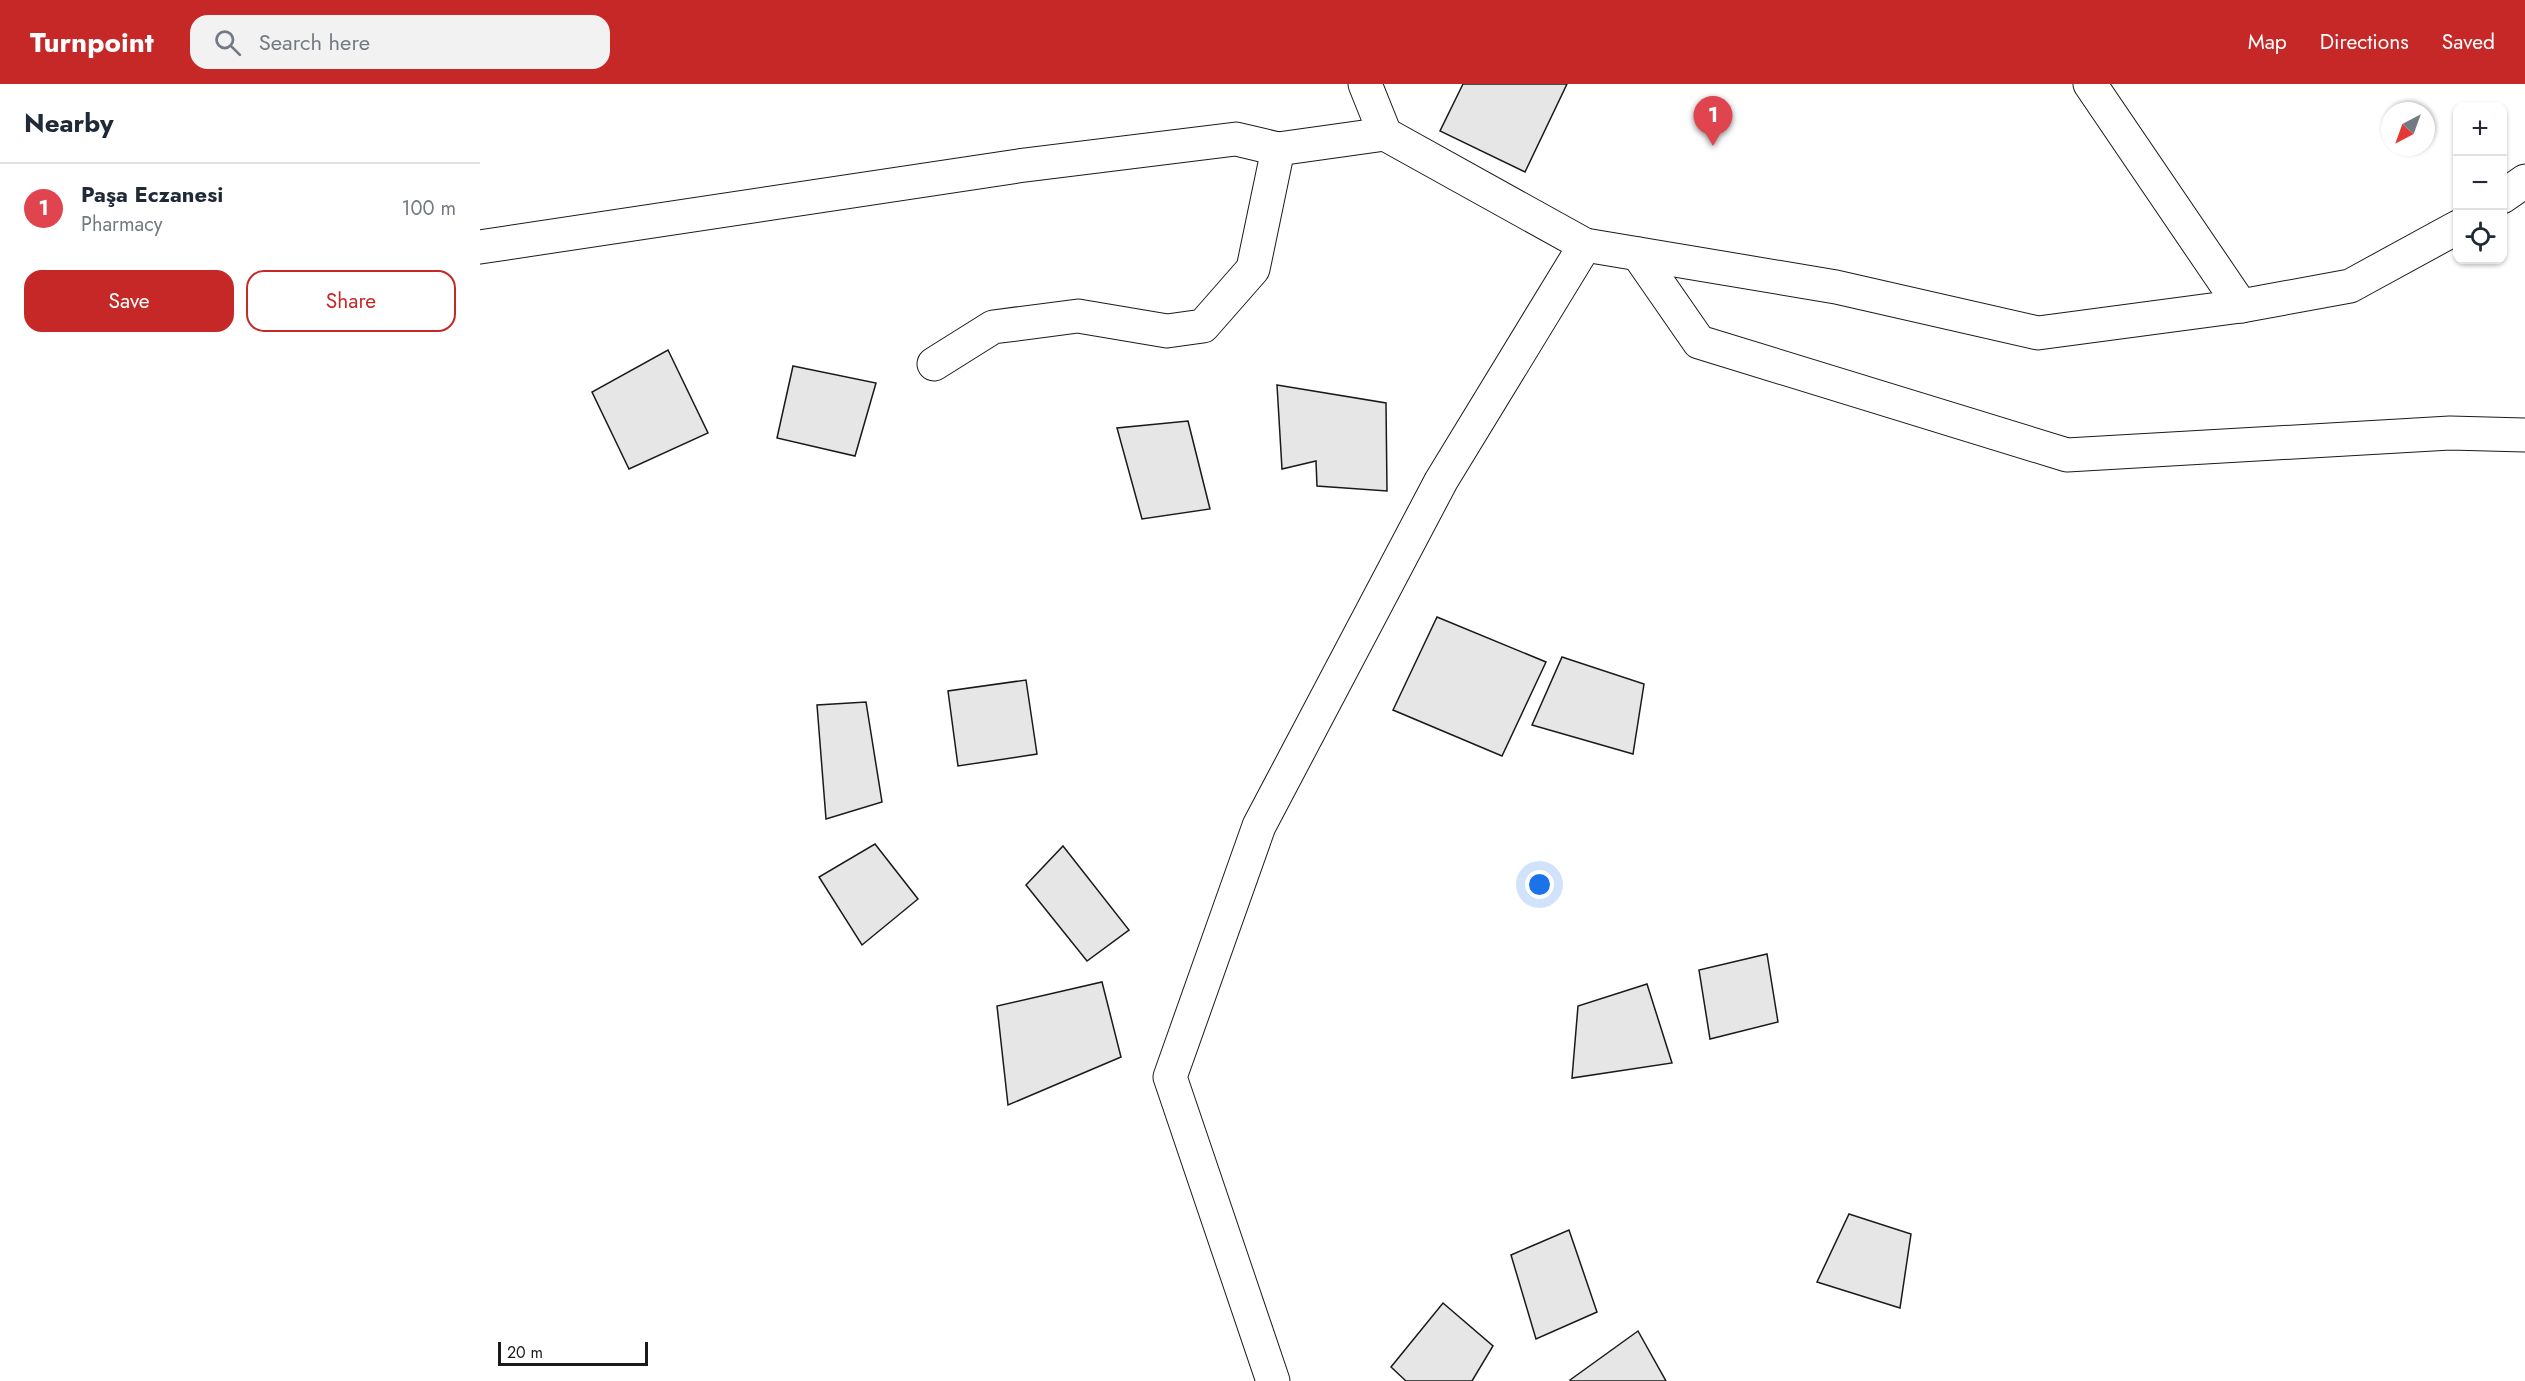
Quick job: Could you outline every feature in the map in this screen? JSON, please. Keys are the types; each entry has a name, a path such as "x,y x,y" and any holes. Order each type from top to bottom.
{"street":[{"path":"1365,84 1385,134"},
{"path":"2090,84 2241,306"},
{"path":"480,248 1018,166 1236,140 1278,149 1385,134 1585,245 1836,288 2038,333 2241,306 2350,286 2453,229"},
{"path":"934,364 993,327 1078,316 1167,332 1203,326 1253,268 1278,149"},
{"path":"2507,194 2525,182"},
{"path":"1273,1381 1170,1077 1259,826 1441,481 1585,245"},
{"path":"1638,254 1699,342 2067,455 2450,433 2525,435"}],"building":[{"path":"1463,84 1567,84 1525,172 1440,131"},
{"path":"668,350 708,433 629,469 592,392"},
{"path":"793,366 876,383 855,456 777,438"},
{"path":"1277,385 1386,403 1387,491 1317,486 1316,461 1282,469"},
{"path":"1188,421 1210,509 1142,519 1117,428"},
{"path":"1437,617 1546,662 1502,756 1393,710"},
{"path":"1562,657 1644,684 1633,754 1532,725"},
{"path":"1026,680 1037,754 958,766 948,691"},
{"path":"866,702 882,802 826,819 817,705"},
{"path":"875,844 918,899 862,945 819,877"},
{"path":"1063,846 1129,930 1087,961 1026,885"},
{"path":"1767,954 1778,1022 1710,1039 1699,970"},
{"path":"1102,982 1121,1057 1008,1105 997,1006"},
{"path":"1647,984 1672,1063 1572,1078 1578,1006"},
{"path":"1849,1214 1911,1234 1900,1308 1817,1282"},
{"path":"1569,1230 1597,1312 1536,1339 1511,1255"},
{"path":"1443,1303 1493,1346 1472,1381 1406,1381 1391,1367"},
{"path":"1638,1331 1666,1381 1570,1380"}],"place":[{"name":"Paşa Eczanesi","path":"1713,146"}]}
